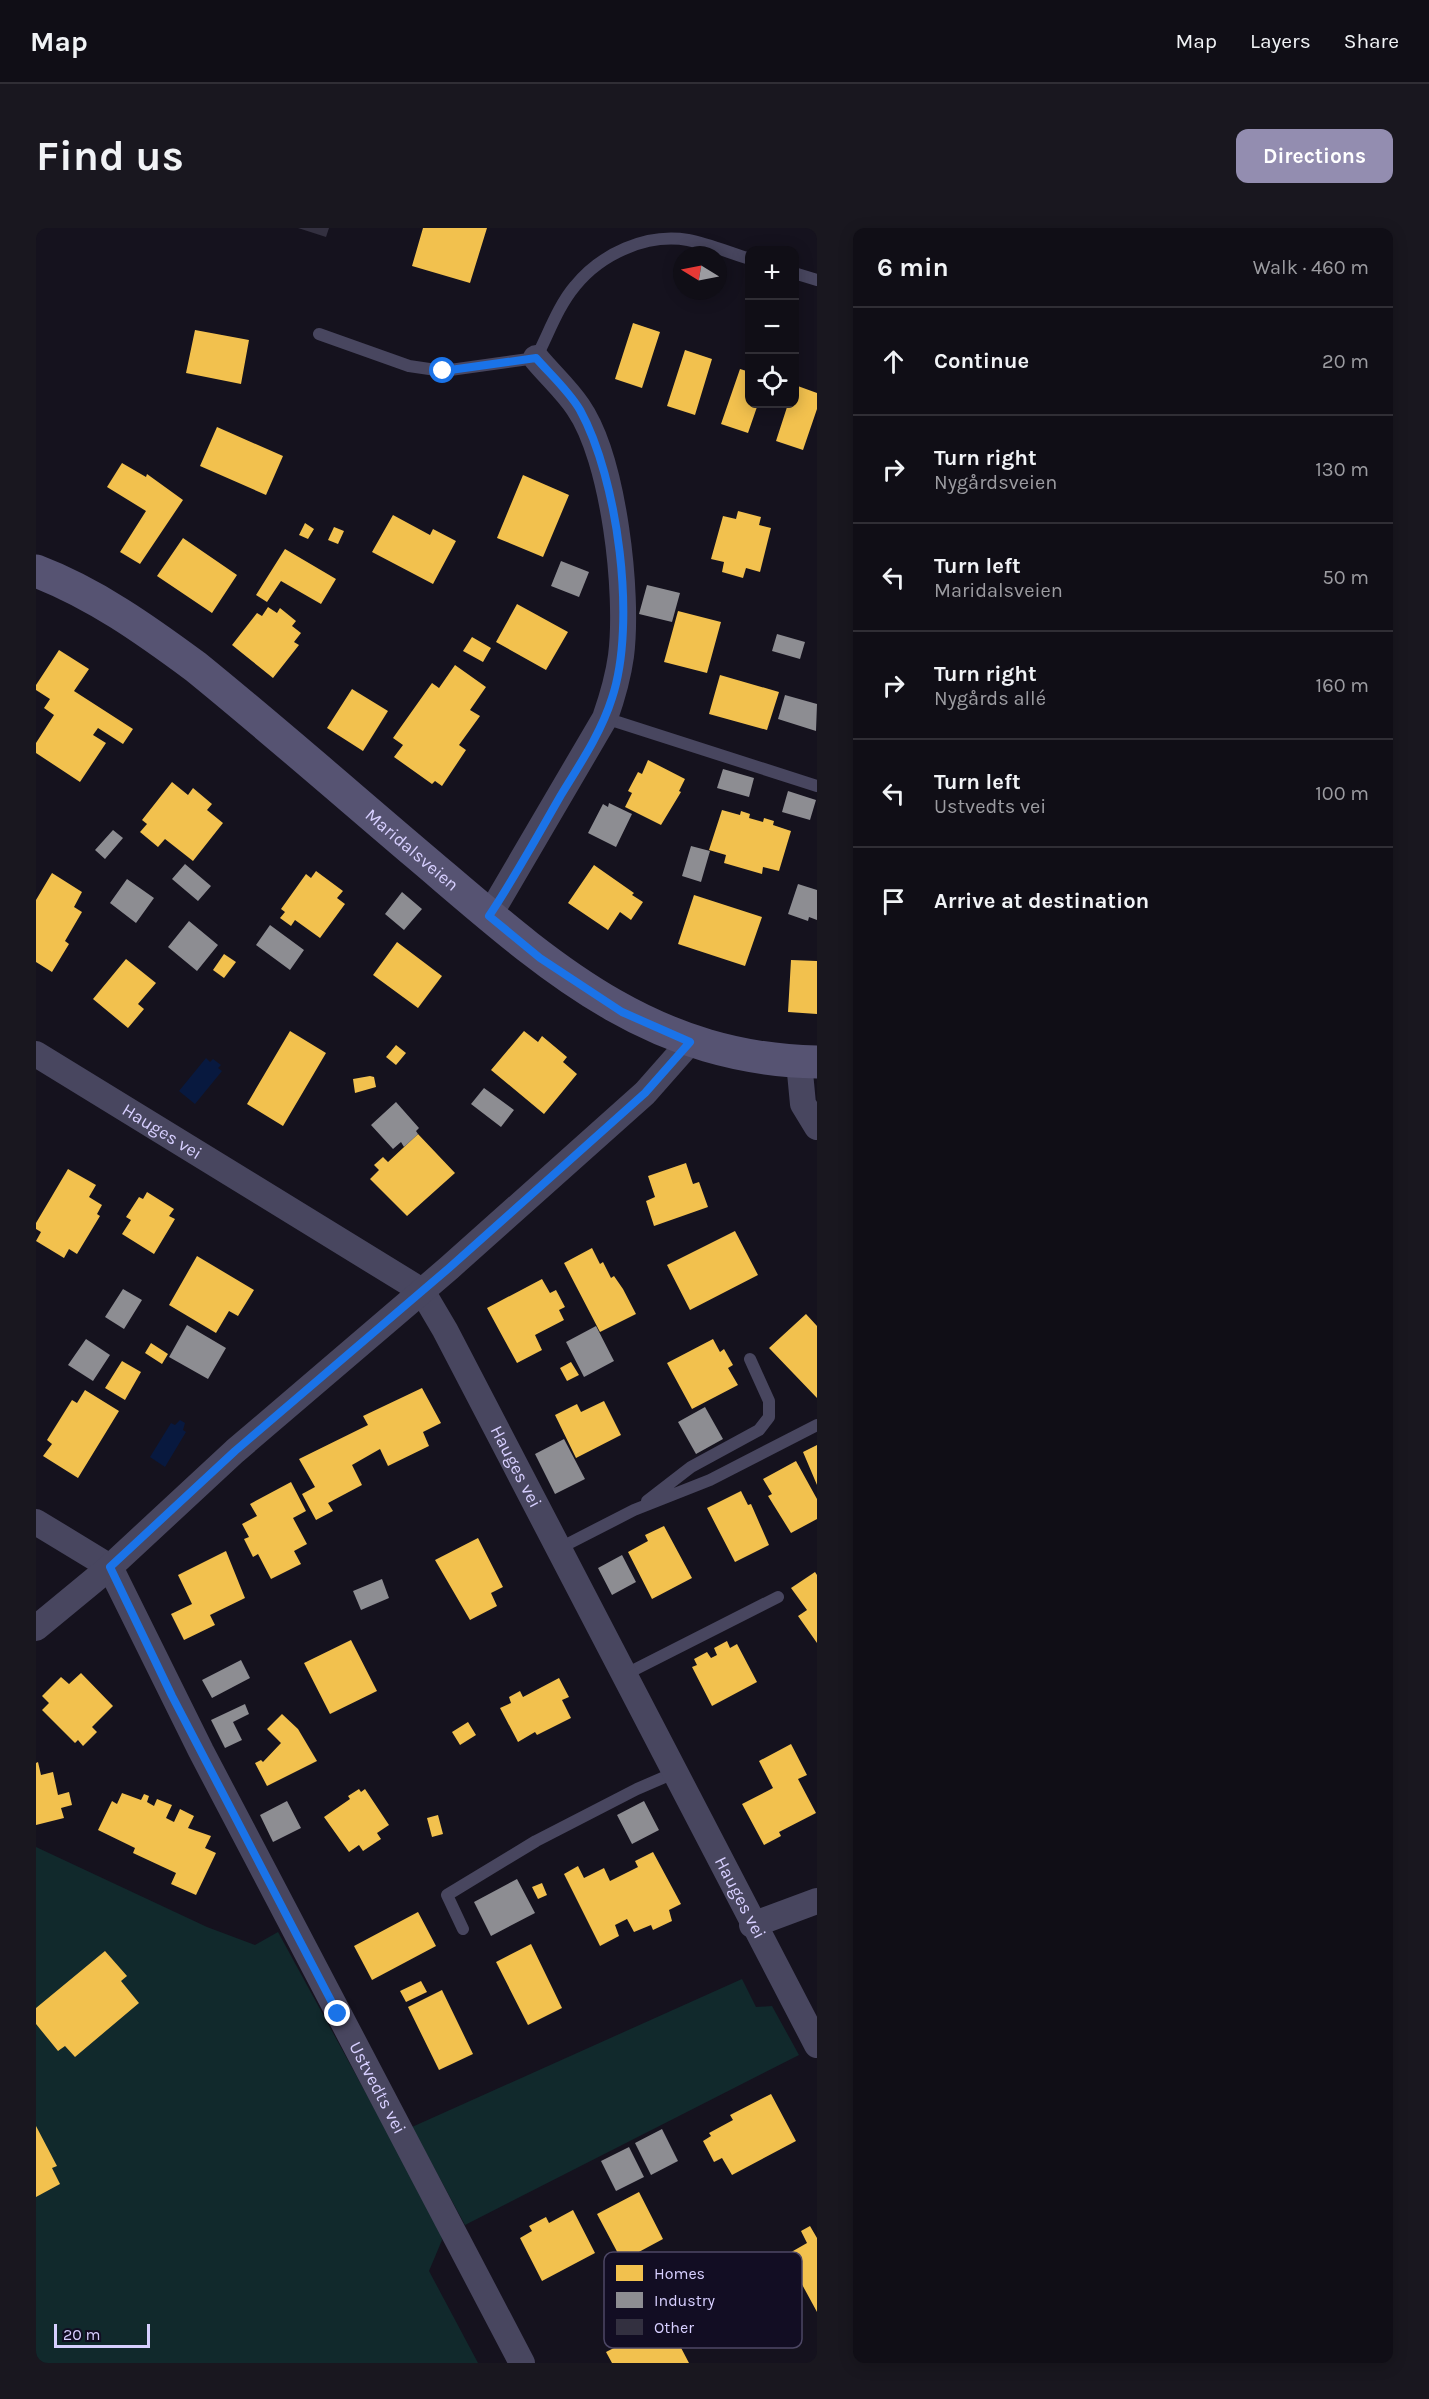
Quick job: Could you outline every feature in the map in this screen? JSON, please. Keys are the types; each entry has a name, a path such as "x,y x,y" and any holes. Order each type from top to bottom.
{"main road":[{"name":"Maridalsveien","path":"36,571 99,601 148,632 196,667 540,958 622,1012 690,1042 725,1051 808,1062"}],"street":[{"path":"489,916 605,718 613,696 621,655 622,604 618,545 608,487 590,430 578,407 536,358"},
{"path":"36,1628 110,1567 235,1451 422,1291 645,1093 690,1042"},
{"name":"Hauges vei","path":"36,1054 422,1291 445,1330 817,2045"},
{"path":"808,1062 803,1104 817,1127"},
{"path":"36,1522 110,1567"},
{"name":"Ustvedts vei","path":"110,1567 172,1696 522,2363"},
{"path":"753,1924 817,1900"}],"lane":[{"path":"319,334 409,366 443,371 536,358 574,287 601,260 635,244 672,239 688,240 745,257"},
{"path":"799,274 817,280"},
{"path":"605,718 817,786"},
{"path":"634,1510 691,1467 759,1430 769,1417 769,1401 750,1359"},
{"path":"558,1549 634,1510 710,1480 817,1425"},
{"path":"624,1675 778,1597"},
{"path":"464,1929 447,1895 536,1841 637,1789 674,1773"}],"green space":[{"path":"36,1847 207,1927 255,1945 278,1932 440,2229 442,2240 429,2271 478,2363 36,2363"},
{"path":"742,1979 756,2007 772,2006 799,2055 465,2225 412,2127"}],"water":[{"path":"206,1058 210,1062 213,1059 221,1065 218,1068 222,1071 195,1104 179,1091"},
{"path":"180,1420 185,1423 183,1430 186,1432 165,1467 150,1457 171,1423 175,1425"}],"building: Homes":[{"path":"423,228 487,228 470,283 412,266"},
{"path":"633,323 660,332 642,388 615,379"},
{"path":"195,330 249,340 241,384 186,373"},
{"path":"685,350 712,359 695,415 667,406"},
{"path":"740,369 745,370 745,408 757,408 748,433 721,424"},
{"path":"799,386 817,393 817,409 803,450 776,441 787,408 799,408"},
{"path":"217,427 283,456 266,495 200,466"},
{"path":"122,463 146,477 147,474 183,500 140,564 120,552 146,511 107,487"},
{"path":"523,475 569,495 543,557 497,538"},
{"path":"738,511 761,517 759,525 771,528 760,572 746,568 743,578 722,572 724,562 711,559 723,516 736,519"},
{"path":"393,515 430,535 433,529 456,541 433,584 372,552"},
{"path":"305,523 314,529 308,539 299,535"},
{"path":"334,527 344,531 338,544 328,540"},
{"path":"183,538 237,575 212,613 157,576"},
{"path":"285,549 336,579 321,604 281,581 267,602 256,595"},
{"path":"517,604 568,632 546,670 496,642"},
{"path":"268,607 277,613 280,608 296,621 292,626 301,633 294,642 299,645 273,678 232,645 257,613 262,616"},
{"path":"678,611 721,622 707,673 664,662"},
{"path":"472,637 491,648 483,662 463,651"},
{"path":"59,650 89,669 74,691 133,729 123,744 98,728 93,735 106,743 80,782 36,753 36,743 54,715 44,708 50,699 36,690 36,685"},
{"path":"455,665 486,687 470,710 480,716 459,745 466,750 442,786 435,781 432,784 394,757 403,745 393,738 432,683 439,688"},
{"path":"720,675 779,692 767,730 709,714"},
{"path":"352,689 388,711 363,751 327,728"},
{"path":"648,760 685,779 679,791 681,792 661,825 625,807 632,793 628,791 638,772 642,774"},
{"path":"172,782 188,795 193,788 212,804 207,810 223,823 193,861 165,839 158,847 140,832 147,824 142,820"},
{"path":"722,810 740,815 741,811 750,814 749,818 763,822 764,818 774,821 773,825 791,831 779,871 763,867 762,874 724,863 726,855 709,850"},
{"path":"594,865 643,902 631,920 620,912 608,930 568,903"},
{"path":"316,871 343,891 337,898 345,904 320,938 295,920 291,926 280,918 285,912 281,909 306,874 311,878"},
{"path":"52,873 82,892 74,907 82,912 65,941 69,944 52,972 36,962 36,900"},
{"path":"694,895 762,917 745,966 678,944"},
{"path":"397,942 442,976 418,1008 373,975"},
{"path":"224,954 236,962 224,978 213,970"},
{"path":"126,959 156,983 138,1004 144,1009 128,1028 93,999"},
{"path":"791,960 817,961 817,1014 788,1012"},
{"path":"290,1031 326,1053 283,1126 247,1104"},
{"path":"524,1031 538,1042 542,1036 567,1057 563,1062 577,1074 544,1114 491,1070"},
{"path":"396,1045 406,1053 396,1065 386,1057"},
{"path":"374,1077 376,1087 355,1093 353,1079"},
{"path":"418,1134 455,1173 407,1216 370,1179 379,1170 374,1165 383,1157 388,1162"},
{"path":"686,1163 693,1184 699,1182 708,1207 654,1226 646,1201 655,1197 648,1176"},
{"path":"68,1169 96,1185 89,1197 102,1205 97,1214 100,1216 77,1254 69,1249 64,1258 36,1241 41,1232 36,1229 36,1223"},
{"path":"147,1192 174,1209 169,1216 175,1219 154,1254 122,1234 131,1220 126,1217 139,1197 143,1199"},
{"path":"735,1231 758,1275 690,1310 667,1265"},
{"path":"592,1248 600,1264 603,1262 611,1278 614,1276 623,1289 636,1314 600,1332 564,1263"},
{"path":"197,1256 254,1290 238,1316 229,1311 216,1333 169,1305"},
{"path":"542,1279 550,1293 556,1290 565,1307 559,1310 564,1320 535,1335 542,1350 517,1363 487,1308"},
{"path":"806,1314 817,1326 817,1398 769,1348"},
{"path":"713,1339 720,1352 724,1349 733,1365 728,1368 738,1385 692,1409 667,1363"},
{"path":"151,1343 168,1354 162,1364 145,1353"},
{"path":"122,1361 141,1372 125,1400 105,1388"},
{"path":"571,1362 579,1375 567,1381 560,1368"},
{"path":"422,1388 441,1423 423,1432 429,1446 388,1466 380,1449 352,1465 362,1485 328,1503 333,1511 316,1520 302,1494 315,1487 299,1459 368,1425 363,1416"},
{"path":"85,1390 119,1411 78,1478 43,1456 52,1444 47,1440 72,1400 77,1403"},
{"path":"604,1401 621,1435 576,1458 555,1415 577,1404 581,1412"},
{"path":"817,1445 817,1485 803,1452"},
{"path":"796,1461 817,1499 817,1519 791,1533 768,1496 772,1494 763,1479"},
{"path":"291,1482 306,1511 293,1518 307,1544 294,1551 301,1564 271,1579 258,1554 253,1557 244,1539 249,1537 242,1524 257,1516 250,1504"},
{"path":"741,1491 748,1505 751,1504 769,1545 735,1562 707,1508"},
{"path":"664,1526 692,1578 652,1599 628,1552 648,1541 645,1535"},
{"path":"478,1538 503,1587 491,1593 497,1606 470,1620 435,1560"},
{"path":"226,1551 245,1598 210,1615 215,1625 184,1640 171,1614 192,1604 178,1575"},
{"path":"815,1572 817,1575 817,1643 798,1616 807,1610 791,1588"},
{"path":"351,1640 377,1691 330,1714 304,1663"},
{"path":"727,1641 730,1648 737,1644 757,1682 712,1706 692,1667 697,1665 694,1659 707,1652 711,1658 717,1655 714,1648"},
{"path":"81,1673 113,1706 92,1727 97,1732 83,1746 78,1740 75,1743 42,1710 49,1703 42,1696 61,1677 69,1684"},
{"path":"559,1678 569,1697 562,1700 571,1718 537,1735 535,1732 518,1742 500,1708 511,1703 509,1697 520,1691 523,1697"},
{"path":"282,1714 298,1729 317,1761 267,1786 255,1763 261,1760 263,1762 281,1743 267,1729"},
{"path":"468,1722 476,1735 460,1745 452,1732"},
{"path":"791,1744 807,1775 798,1779 816,1813 779,1832 781,1836 764,1845 742,1804 773,1788 759,1761"},
{"path":"38,1762 41,1775 53,1772 58,1795 69,1792 72,1805 61,1808 64,1818 36,1825 36,1763"},
{"path":"359,1789 361,1792 365,1789 389,1825 377,1833 381,1839 363,1851 359,1845 349,1852 324,1817 350,1799 348,1796"},
{"path":"122,1793 141,1800 144,1794 149,1796 147,1802 154,1806 157,1799 172,1805 166,1818 174,1822 180,1809 194,1816 188,1828 211,1836 205,1848 216,1853 196,1895 171,1884 176,1873 133,1853 135,1848 98,1830 112,1801 117,1804"},
{"path":"438,1815 443,1834 432,1837 427,1818"},
{"path":"653,1852 681,1904 669,1910 672,1921 653,1930 651,1925 634,1932 627,1919 615,1925 619,1936 600,1946 564,1874 578,1866 584,1878 604,1868 610,1881 638,1867 635,1861"},
{"path":"542,1883 547,1895 538,1899 532,1887"},
{"path":"418,1912 436,1946 372,1980 354,1946"},
{"path":"531,1944 562,2008 528,2025 496,1962"},
{"path":"105,1951 127,1976 121,1981 139,2003 75,2057 65,2046 58,2051 36,2024 36,2008"},
{"path":"421,1981 427,1992 406,2002 400,1991"},
{"path":"442,1990 473,2054 439,2070 408,2007"},
{"path":"771,2094 796,2141 732,2175 722,2158 714,2162 703,2141 711,2136 709,2133 733,2120 730,2115"},
{"path":"36,2126 57,2166 52,2168 60,2184 36,2197"},
{"path":"639,2192 663,2239 639,2252 617,2252 597,2214"},
{"path":"573,2210 595,2253 542,2281 520,2238 532,2231 529,2226 546,2217 549,2223"},
{"path":"810,2226 817,2238 817,2312 802,2284 802,2252 791,2252 807,2243 801,2231"},
{"path":"614,2348 681,2348 689,2363 612,2363 606,2352"}],"building: Industry":[{"path":"561,561 589,572 579,597 551,586"},
{"path":"647,585 680,593 672,622 639,614"},
{"path":"777,634 805,642 800,659 772,651"},
{"path":"785,695 817,704 816,731 778,719"},
{"path":"723,769 754,778 749,797 717,788"},
{"path":"788,791 816,800 810,820 782,812"},
{"path":"609,803 632,814 616,847 588,833 603,804 608,807"},
{"path":"113,830 123,838 105,859 95,850"},
{"path":"691,846 710,851 701,882 682,876"},
{"path":"185,864 211,886 198,901 172,879"},
{"path":"127,879 154,898 136,923 110,903"},
{"path":"798,884 817,890 817,920 809,917 808,921 788,914"},
{"path":"402,892 422,909 404,930 385,914"},
{"path":"189,921 218,945 197,971 168,947"},
{"path":"270,925 304,950 290,970 256,945"},
{"path":"484,1088 514,1110 501,1127 471,1104"},
{"path":"396,1102 419,1128 416,1131 418,1134 404,1147 401,1142 393,1149 371,1125"},
{"path":"123,1289 142,1300 124,1329 105,1317"},
{"path":"187,1325 226,1348 208,1379 169,1357"},
{"path":"596,1326 614,1361 584,1377 566,1342"},
{"path":"86,1339 110,1355 93,1381 68,1365"},
{"path":"705,1407 723,1439 696,1454 678,1422"},
{"path":"564,1439 585,1479 555,1494 535,1454"},
{"path":"622,1555 636,1582 612,1595 598,1568"},
{"path":"382,1579 389,1598 361,1610 353,1591"},
{"path":"241,1660 250,1678 212,1698 202,1680"},
{"path":"245,1704 249,1714 233,1722 242,1740 225,1748 211,1720"},
{"path":"287,1801 301,1828 273,1842 260,1815"},
{"path":"644,1801 659,1830 632,1844 617,1815"},
{"path":"517,1879 535,1913 491,1936 474,1902"},
{"path":"662,2129 678,2161 651,2175 635,2143"},
{"path":"629,2147 644,2177 616,2191 601,2161"}],"building: Other":[{"path":"298,228 329,228 326,237"}],"route":[{"path":"338,2014 172,1696 110,1567 235,1451 449,1268 645,1093 690,1042 622,1012 540,958 489,916 593,740 605,718 613,696 621,655 622,604 618,545 608,487 590,430 578,407 536,358 443,371"}]}
